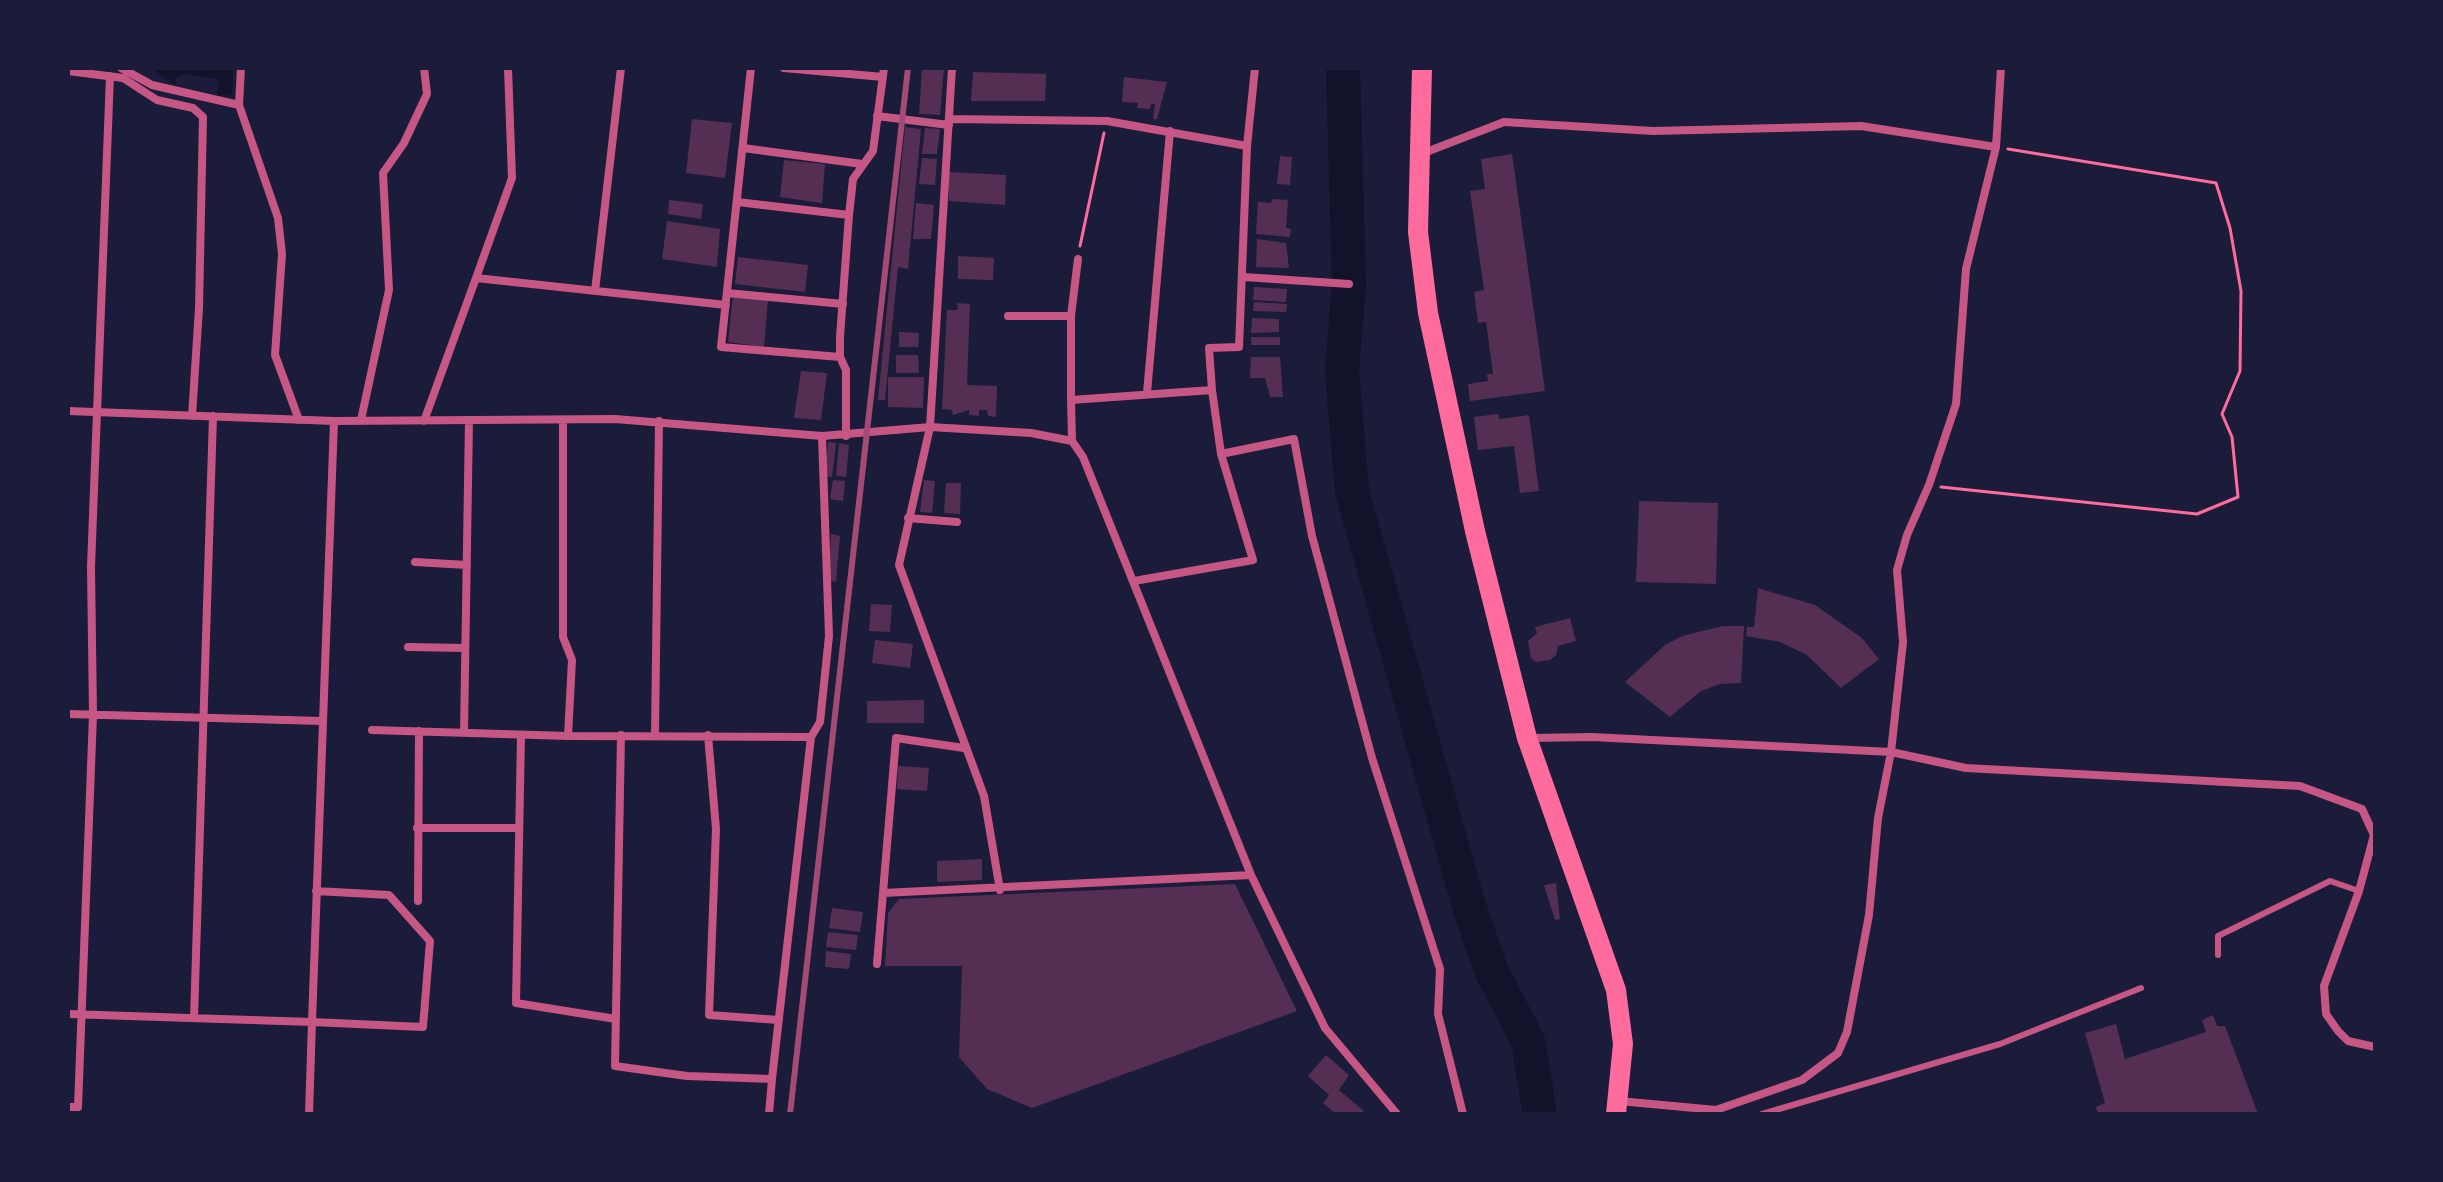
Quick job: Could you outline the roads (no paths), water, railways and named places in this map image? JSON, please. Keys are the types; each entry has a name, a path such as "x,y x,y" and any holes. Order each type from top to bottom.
{"highway":[{"path":"1422,68 1418,232 1428,313 1475,531 1527,738 1616,990 1623,1044 1617,1107"}],"street":[{"path":"121,68 152,85 239,105"},
{"path":"241,68 239,105 278,218 282,254 275,355 299,420"},
{"path":"361,420 389,290 383,173 404,143 427,94 424,68"},
{"path":"424,421 512,178 508,68"},
{"path":"595,291 621,68"},
{"path":"751,68 721,347 840,357"},
{"path":"784,68 884,72 873,151 853,179 849,215 840,357 846,370 846,436"},
{"path":"952,68 930,427 899,565 984,796 1000,890"},
{"path":"1134,581 1253,560 1221,454 1209,348 1239,347 1247,146 1255,68"},
{"path":"1617,1107 1718,1112 1802,1080 1838,1053 1847,1032 1869,915 1878,818 1891,752 1903,642 1897,570 1956,404 1966,269 1996,147 2001,68"},
{"path":"68,71 123,78 157,100 193,108 203,117 199,308 192,416"},
{"path":"68,1107 78,1107 82,1015 93,715 91,567 110,76"},
{"path":"877,116 949,122 1107,121 1247,146"},
{"path":"1420,154 1504,122 1653,131 1861,126 1996,147"},
{"path":"1147,393 1170,131"},
{"path":"743,148 862,164"},
{"path":"737,202 849,215"},
{"path":"1078,259 1071,316 1072,441 1083,457 1251,875 1325,1028 1397,1114"},
{"path":"1244,277 1349,284"},
{"path":"476,278 726,305"},
{"path":"727,293 843,304"},
{"path":"1008,316 1071,316"},
{"path":"1071,400 1212,390"},
{"path":"68,411 334,421 659,421 822,436 930,427 1031,433 1072,441"},
{"path":"194,1018 213,416"},
{"path":"464,733 469,420"},
{"path":"309,1114 334,421"},
{"path":"563,421 563,637 572,660 568,736"},
{"path":"655,734 659,421"},
{"path":"769,1114 811,737 820,722 829,636 822,436"},
{"path":"1221,454 1294,439 1312,536 1372,758 1440,969 1438,1014 1463,1114"},
{"path":"908,518 957,522"},
{"path":"415,562 467,565"},
{"path":"408,647 465,648"},
{"path":"68,714 322,721"},
{"path":"372,730 568,736 811,737"},
{"path":"418,901 419,731"},
{"path":"521,735 516,1003 616,1019"},
{"path":"621,735 615,1066 687,1076 772,1079"},
{"path":"708,735 716,829 709,1015 779,1020"},
{"path":"1527,738 1592,737 1891,752 1966,768 2300,786 2362,809 2374,835 2359,891 2324,986 2326,1014 2348,1041 2375,1047"},
{"path":"877,964 896,738 964,748"},
{"path":"417,828 518,828"},
{"path":"883,893 1000,890 1251,875"},
{"path":"68,1014 423,1027 430,941 389,895 316,891"}],"lane":[{"path":"2218,955 2218,936 2330,881 2359,891"},
{"path":"1762,1114 2000,1044 2141,988"}],"waterway":[{"path":"1343,68 1349,284 1342,371 1352,491 1468,903 1491,970 1528,1041 1540,1114"}],"railway":[{"path":"790,1114 908,68"}]}
